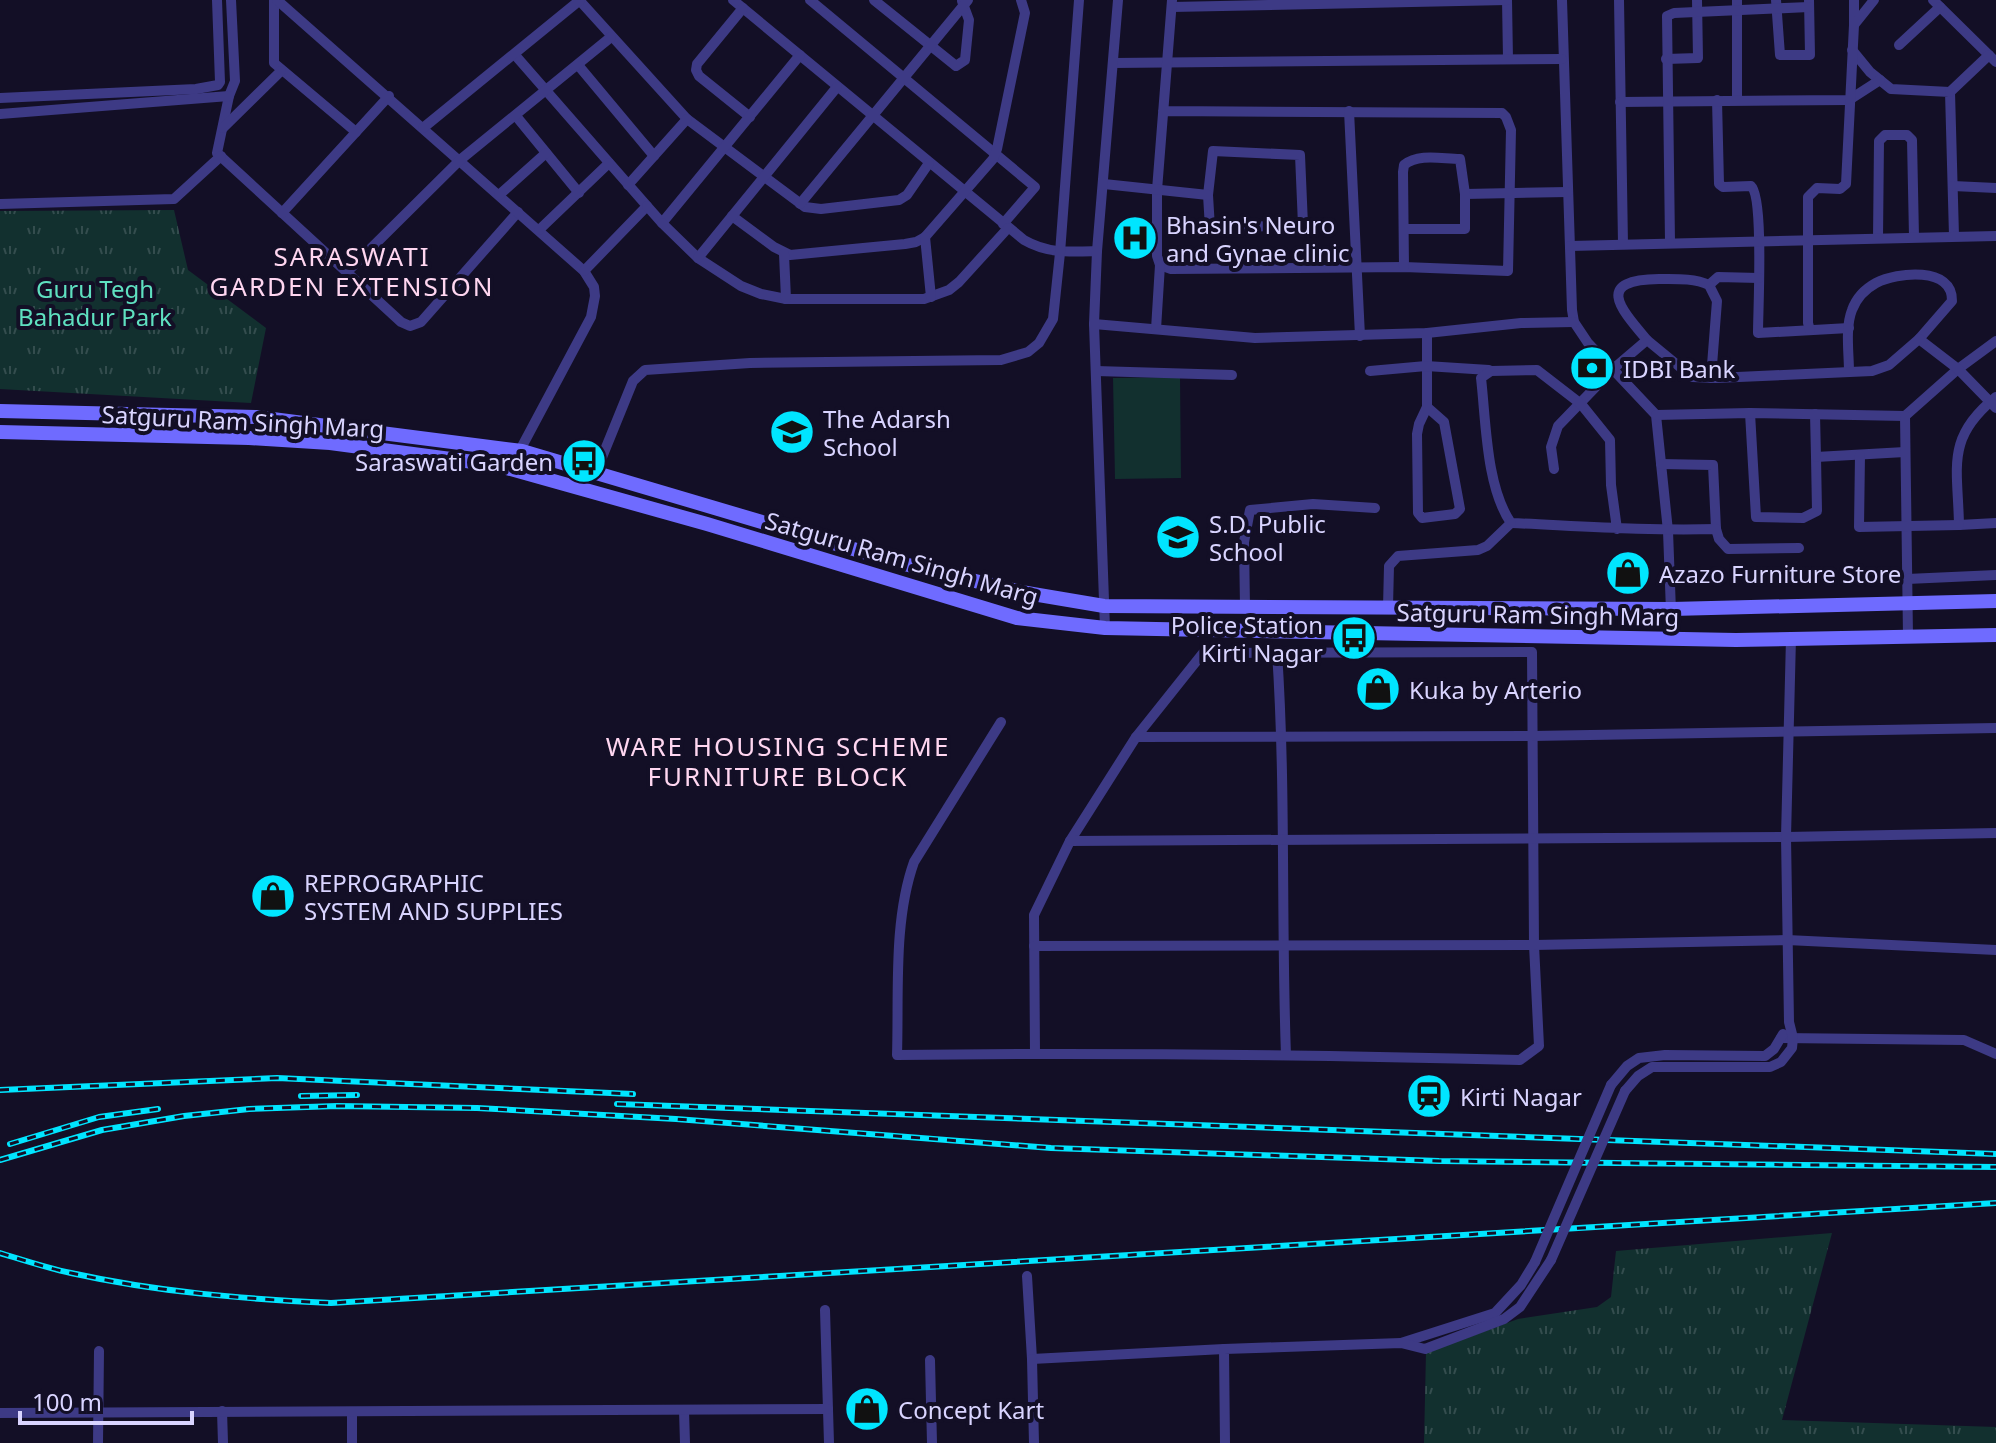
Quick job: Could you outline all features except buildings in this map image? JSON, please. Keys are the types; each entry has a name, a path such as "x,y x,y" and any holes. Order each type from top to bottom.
{"main road":[{"name":"Satguru Ram Singh Marg","path":"0,411 257,417 522,451 904,564 1021,592 1104,606 1672,609 1996,601"},
{"name":"Satguru Ram Singh Marg","path":"0,432 330,443 510,469 707,524 1017,618 1105,628 1672,638 1996,635"}],"street":[{"path":"217,0 218,85"},
{"path":"231,0 236,74 217,148 221,156 401,322 415,325 421,322 518,212"},
{"path":"276,0 273,60 281,71 356,132"},
{"path":"276,0 389,96 590,278 595,296 591,317 510,469"},
{"path":"423,128 580,0 687,119 800,204 821,209 899,200 907,195 929,163"},
{"path":"515,55 662,223 698,258 741,286 786,299 931,297 949,290 959,282 1035,187 810,0"},
{"path":"874,0 956,66 965,60 969,20 964,1"},
{"path":"732,216 784,254 905,244 925,237 995,153 1025,13 1021,0"},
{"path":"596,472 633,381 645,370 750,363 1001,360 1028,352 1039,343 1053,319 1079,0"},
{"path":"1105,628 1094,324 1097,251 1118,0"},
{"path":"1156,329 1160,265 1157,256 1157,190 1172,3 1507,0 1508,59"},
{"path":"1562,0 1574,322 1588,343 1656,415 1668,531 1672,638"},
{"path":"1619,0 1623,244"},
{"path":"1666,0 1670,242"},
{"path":"1666,59 1698,58 1697,0"},
{"path":"1810,330 1809,194 1817,188 1840,189 1846,184 1854,0"},
{"path":"1854,25 1874,0"},
{"path":"800,204 874,117 964,1"},
{"path":"750,117 699,76 696,70 697,64 741,4 1005,226 1035,246 1060,253 1097,251"},
{"path":"1667,16 1737,5 1776,4 1809,4 1810,55 1780,55 1776,4"},
{"path":"1852,50 1870,72 1891,89 1950,92 1993,59 1936,4 1899,45"},
{"path":"1737,5 1737,100"},
{"path":"347,272 460,160 611,37"},
{"path":"662,223 800,55"},
{"path":"1113,63 1562,59"},
{"path":"578,65 654,156"},
{"path":"221,131 281,71"},
{"path":"1620,102 1849,100 1880,80"},
{"path":"218,85 229,96"},
{"path":"0,98 196,89 218,85"},
{"path":"698,258 837,87"},
{"path":"1950,92 1954,236"},
{"path":"0,114 229,96"},
{"path":"282,213 389,96"},
{"path":"1717,100 1719,184 1723,187 1755,188 1759,240 1758,333 1849,328"},
{"path":"1160,265 1171,269 1404,267 1508,271 1510,193 1511,130 1502,113 1163,111"},
{"path":"1349,111 1360,336"},
{"path":"516,116 579,193"},
{"path":"628,185 687,119"},
{"path":"1878,238 1879,141 1885,135 1907,135 1912,140 1914,237"},
{"path":"1213,151 1300,155 1303,225 1210,228 1208,195 1213,151"},
{"path":"499,195 546,153"},
{"path":"0,204 174,199 221,156"},
{"path":"1404,229 1465,229 1465,194 1460,159 1421,158 1408,161 1403,172 1404,267"},
{"path":"539,230 609,163"},
{"path":"1104,184 1208,195"},
{"path":"1953,186 1996,188"},
{"path":"1465,194 1568,192"},
{"path":"584,271 647,206"},
{"path":"1570,246 1996,236"},
{"path":"925,237 931,297"},
{"path":"784,254 786,299"},
{"path":"1711,378 1717,301 1709,285 1690,280 1663,279 1634,280 1622,286 1618,298 1647,340 1692,377 1711,378 1849,372 1872,371 1889,365 1919,339 1952,301 1951,291 1940,278 1899,276 1877,282 1864,291 1850,313 1849,372"},
{"path":"1709,285 1718,277 1759,278"},
{"path":"1094,324 1255,338 1427,333 1521,323 1574,322"},
{"path":"1427,333 1427,407 1417,434 1418,513 1422,518 1455,514 1460,509 1444,422 1427,407"},
{"path":"1919,339 1994,402 1968,427 1958,445 1959,525"},
{"path":"1554,469 1553,435 1613,369 1647,340"},
{"path":"1656,415 1905,416 1958,369 1996,341"},
{"path":"1370,371 1426,366 1542,372 1581,404 1610,440 1611,485 1617,529"},
{"path":"1096,371 1232,375"},
{"path":"1491,371 1481,378 1489,446 1501,505 1511,523"},
{"path":"1750,413 1756,517 1803,518 1817,511 1815,414"},
{"path":"1905,416 1908,636"},
{"path":"1816,457 1905,452"},
{"path":"1860,455 1859,527 1996,523"},
{"path":"1661,464 1713,465 1716,529 1719,539 1728,549 1799,548"},
{"path":"1245,607 1244,542 1250,510 1313,504 1375,508"},
{"path":"1388,607 1389,566 1398,556 1478,550 1487,546 1511,523 1668,531 1716,529"},
{"path":"1907,579 1996,575"},
{"path":"1001,722 914,862 906,883 902,908 897,1055 1286,1055 1520,1060 1539,1046 1534,945 1533,636"},
{"path":"1401,1343 1425,1349 1504,1319 1520,1307 1551,1260 1625,1091 1638,1076 1652,1067 1770,1067 1787,1056 1792,1048 1786,837 1791,638"},
{"path":"1277,652 1283,738 1282,945 1286,1055"},
{"path":"1035,1053 1034,915 1070,841 1136,737 1203,653 1532,652"},
{"path":"1136,737 1532,736 1996,728"},
{"path":"1070,841 1996,833"},
{"path":"1034,946 1534,945 1787,940 1996,950"},
{"path":"1032,1359 1401,1343 1495,1313 1521,1285 1535,1262 1611,1085 1627,1066 1639,1058 1665,1055 1765,1056 1774,1049 1789,1022"},
{"path":"1781,1038 1964,1040 1996,1054"},
{"path":"1027,1276 1034,1443"},
{"path":"825,1310 829,1443"},
{"path":"1224,1349 1225,1443"},
{"path":"98,1443 99,1351"},
{"path":"930,1360 932,1443"},
{"path":"0,1413 828,1409"},
{"path":"684,1410 685,1443"},
{"path":"222,1411 223,1443"},
{"path":"352,1412 352,1443"}],"green space":[{"name":"Guru Tegh Bahadur Park","path":"174,210 188,270 266,328 251,403 0,389 0,211"},
{"path":"1180,377 1181,478 1115,479 1113,378"},
{"path":"1832,1233 1782,1420 1996,1427 1996,1443 1424,1443 1426,1353 1518,1319 1597,1307 1611,1297 1616,1251"}],"railway":[{"path":"0,1090 277,1078 633,1094"},
{"path":"301,1096 357,1095"},
{"path":"617,1104 1996,1154"},
{"path":"0,1160 102,1130 184,1116 249,1109 337,1106 477,1108 676,1119 1051,1148 1439,1161 1996,1167"},
{"path":"10,1144 99,1117 158,1109"},
{"path":"0,1253 62,1271 168,1290 331,1303 1996,1203"}],"place":[{"name":"Bhasin's Neuro and Gynae clinic","path":"1135,238"},
{"name":"IDBI Bank","path":"1592,368"},
{"name":"The Adarsh School","path":"792,432"},
{"name":"Saraswati Garden","path":"584,461"},
{"name":"S.D. Public School","path":"1178,537"},
{"name":"Azazo Furniture Store","path":"1628,573"},
{"name":"Police Station Kirti Nagar","path":"1354,638"},
{"name":"Kuka by Arterio","path":"1378,689"},
{"name":"REPROGRAPHIC SYSTEM AND SUPPLIES","path":"273,896"},
{"name":"Kirti Nagar","path":"1429,1096"},
{"name":"Concept Kart","path":"867,1409"}],"district":[{"name":"SARASWATI GARDEN EXTENSION","path":"352,271"},
{"name":"WARE HOUSING SCHEME FURNITURE BLOCK","path":"778,761"}]}
